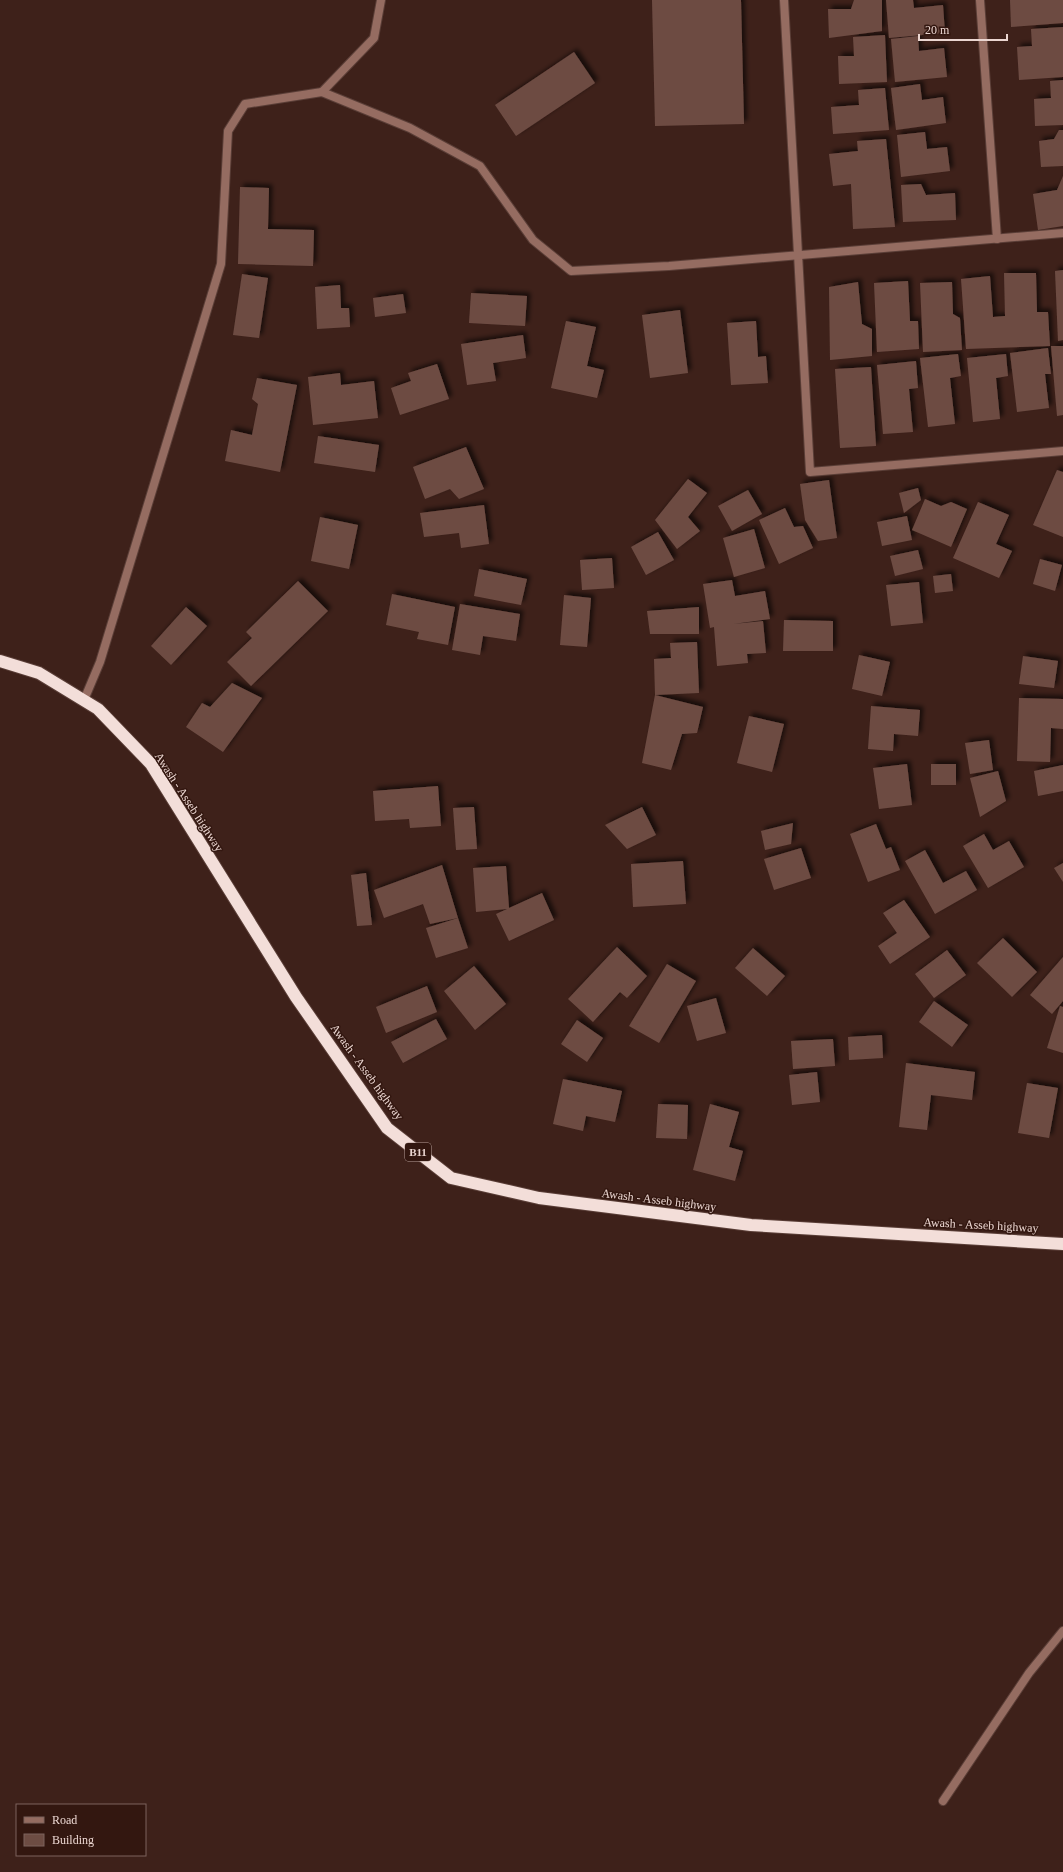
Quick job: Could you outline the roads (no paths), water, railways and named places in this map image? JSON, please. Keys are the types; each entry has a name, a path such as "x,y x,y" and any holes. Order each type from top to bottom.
{"highway":[{"name":"Awash - Asseb highway","path":"0,661 39,672 98,709 151,764 296,997 387,1128 452,1178 539,1198 751,1226 1063,1244"}],"street":[{"path":"322,92 374,38 381,0"},
{"path":"784,0 810,472 1063,451"},
{"path":"980,0 997,239"},
{"path":"84,700 100,662 220,264 228,131 245,104 322,92 410,128 480,166 532,240 571,271 799,255 1063,233"},
{"path":"943,1801 1028,1673 1063,1631"}]}
